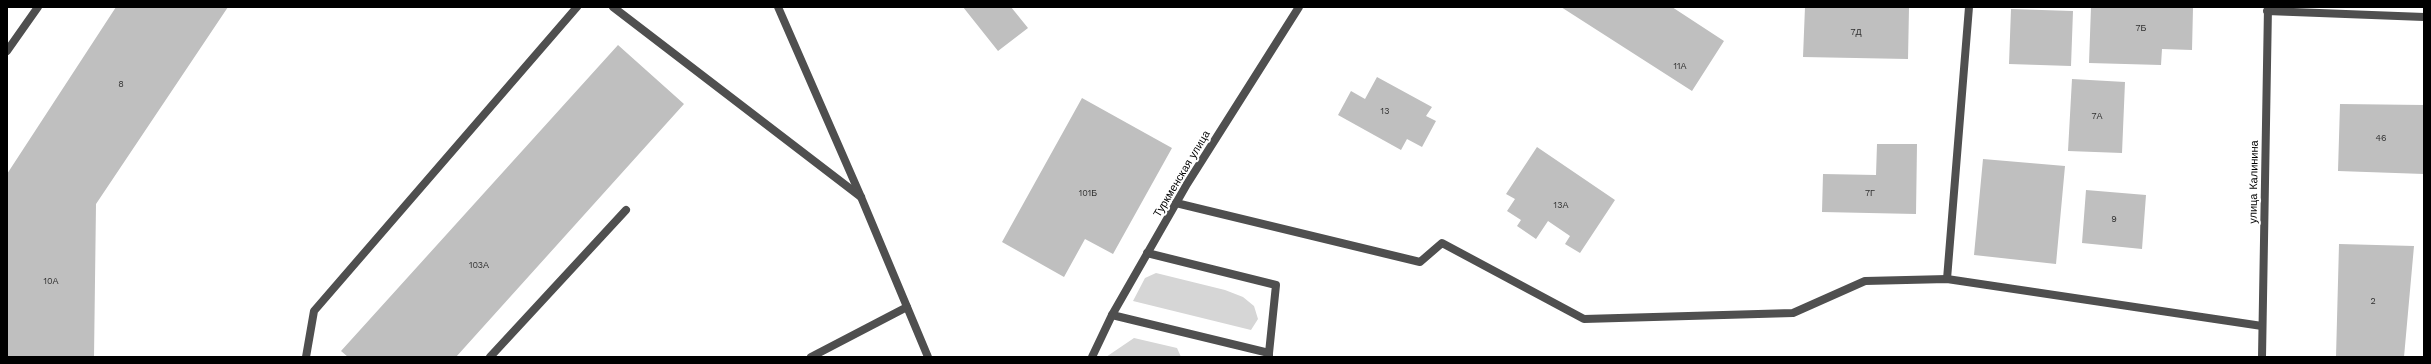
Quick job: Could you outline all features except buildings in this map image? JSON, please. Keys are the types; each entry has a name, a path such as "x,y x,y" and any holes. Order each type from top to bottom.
{"street":[{"path":"7,51 38,7"},
{"path":"306,357 314,311 577,7"},
{"path":"613,7 861,197"},
{"path":"778,7 861,197 928,357"},
{"name":"Туркменская улица","path":"1092,357 1112,315 1176,203 1299,7"},
{"path":"1947,279 1969,7"},
{"path":"2268,9 2424,17"},
{"name":"улица Калинина","path":"2262,357 2268,9"},
{"path":"1176,203 1420,262 1442,243 1584,319 1793,313 1865,281 1947,279 2262,326"},
{"path":"490,357 626,210"},
{"path":"1112,315 1269,355 1276,286 1147,253"},
{"path":"811,357 907,307"}],"shaded area":[{"path":"1156,273 1225,290 1243,297 1254,306 1258,319 1251,330 1133,301 1145,278"},
{"path":"1134,338 1177,348 1181,357 1106,357"}]}
